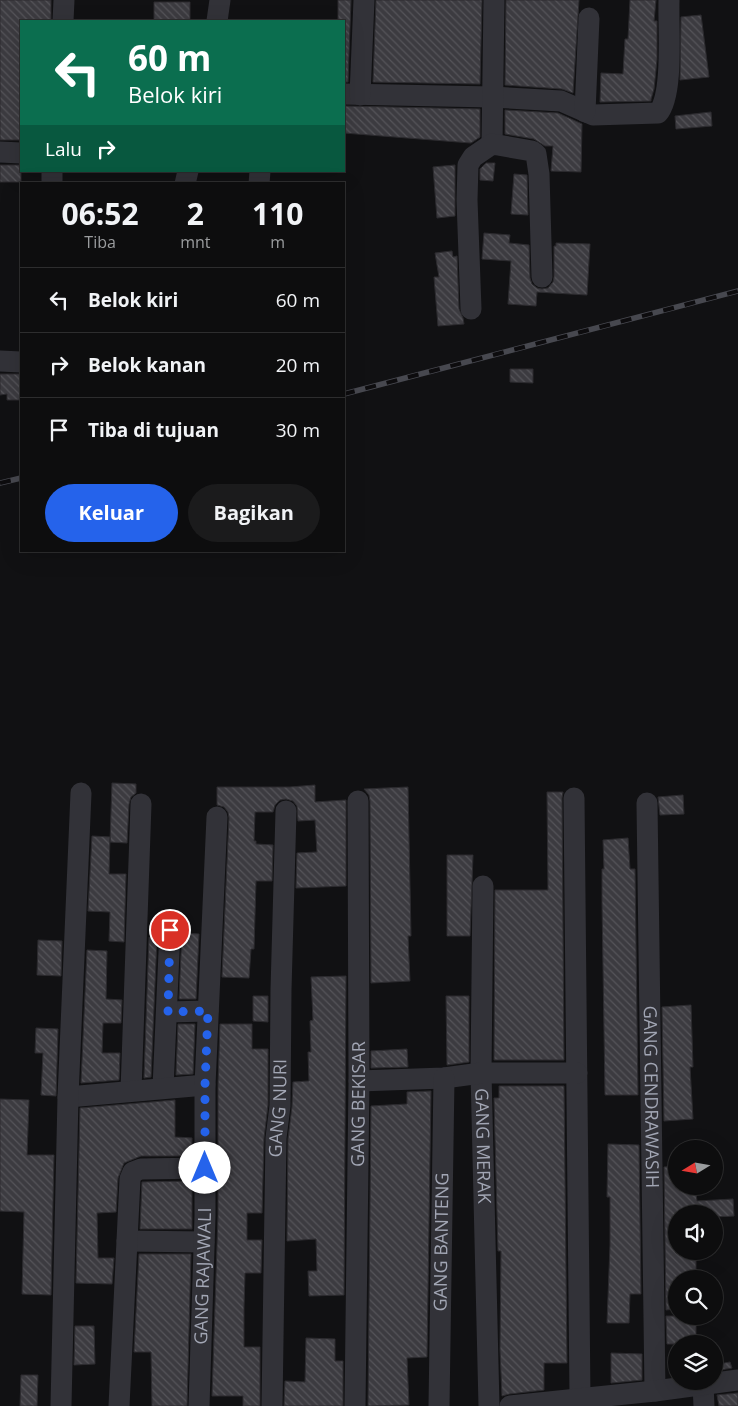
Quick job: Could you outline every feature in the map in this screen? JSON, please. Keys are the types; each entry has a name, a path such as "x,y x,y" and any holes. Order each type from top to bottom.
{"street":[{"path":"62,20 64,0"},
{"path":"217,20 220,0"},
{"path":"364,0 352,94 492,97 561,101 593,115 650,114 658,113 662,108 668,86 668,0"},
{"path":"492,144 494,0"},
{"path":"585,112 589,18"},
{"path":"471,309 467,200 468,164 473,156 492,144 532,151 536,154 539,174 542,276"},
{"path":"0,152 20,154"},
{"path":"0,361 20,362"},
{"path":"61,1406 68,1097 81,793"},
{"path":"574,798 580,1398"},
{"name":"GANG BEKISAR","path":"355,1406 359,1081 358,801"},
{"name":"GANG CENDRAWASIH","path":"647,803 655,1391"},
{"path":"130,1091 140,804"},
{"name":"GANG NURI","path":"272,1406 276,1148 280,1106 286,811"},
{"name":"GANG RAJAWALI","path":"199,1406 204,1242 205,1085 217,817"},
{"name":"GANG MERAK","path":"484,886 481,1073 489,1406"},
{"path":"163,1088 168,1012 170,930"},
{"path":"168,1012 208,1011"},
{"path":"359,1081 444,1078 481,1073 577,1073"},
{"name":"GANG BANTENG","path":"439,1406 444,1078"},
{"path":"68,1097 205,1085"},
{"path":"119,1406 130,1179 133,1172 141,1168 205,1168"},
{"path":"127,1241 204,1242"},
{"path":"723,1382 738,1380"},
{"path":"510,1406 580,1398 625,1400 655,1391 668,1389"},
{"path":"703,1390 704,1406"}],"building":[{"path":"0,0 51,0 51,20 20,20 20,140 0,140"},
{"path":"338,0 351,0 348,82 345,82 345,20 338,20"},
{"path":"376,0 482,0 480,84 373,82"},
{"path":"506,0 579,0 573,93 562,89 505,85"},
{"path":"630,0 656,0 654,21 657,21 657,59 651,101 600,102 601,73 623,74 625,39 628,39"},
{"path":"154,2 190,2 190,20 154,20"},
{"path":"701,15 709,77 680,80 681,17"},
{"path":"345,106 480,109 480,137 471,143 345,133"},
{"path":"505,110 558,113 582,124 581,172 551,171 553,146 545,146 534,139 505,134"},
{"path":"711,112 712,126 676,129 675,116"},
{"path":"486,163 495,163 493,181 480,180 480,169"},
{"path":"0,165 20,165 21,182 0,182"},
{"path":"455,165 455,216 437,218 433,167"},
{"path":"514,174 527,175 528,215 511,214"},
{"path":"484,233 510,235 509,243 529,245 530,278 532,284 542,289 548,288 553,282 554,246 556,246 556,243 590,244 587,295 537,292 536,306 508,304 511,261 482,259"},
{"path":"452,251 453,257 457,256 459,309 464,324 438,326 434,277 439,277 435,253"},
{"path":"510,369 533,369 533,383 510,382"},
{"path":"0,374 20,374 20,400 7,400 7,394 0,395"},
{"path":"112,783 136,784 136,793 131,797 129,804 127,843 110,842"},
{"path":"315,785 315,802 346,800 346,886 296,888 297,853 317,852 315,820 298,821 297,806 293,801 286,799 280,800 275,805 273,812 255,812 254,841 256,841 256,844 273,845 272,881 256,881 254,949 251,949 249,978 222,977 229,818 228,812 224,807 217,805 217,787"},
{"path":"408,787 411,936 408,936 410,981 371,983 370,801 369,795 364,789"},
{"path":"547,792 563,792 564,1060 494,1060 495,890 548,890"},
{"path":"683,795 684,814 660,815 658,797"},
{"path":"92,836 110,837 109,874 126,874 124,942 109,941 110,912 88,911"},
{"path":"628,838 630,869 635,869 638,1095 605,1095 603,840"},
{"path":"447,855 473,855 470,936 447,936"},
{"path":"182,933 199,934 196,999 179,999"},
{"path":"149,937 157,937 151,1077 144,1078"},
{"path":"38,940 62,941 61,976 37,975"},
{"path":"87,950 107,951 106,999 122,1000 121,1023 103,1023 102,1053 120,1053 119,1080 81,1083"},
{"path":"346,976 344,1295 309,1296 308,1271 317,1271 316,1239 287,1241 288,1139 293,1082 309,1081 308,1052 311,1052 310,1021 313,1020 311,977"},
{"path":"253,996 268,996 268,1022 253,1021"},
{"path":"446,996 469,996 469,1062 447,1065"},
{"path":"691,1005 693,1067 690,1067 693,1119 664,1121 662,1007"},
{"path":"178,1024 195,1024 193,1074 176,1075"},
{"path":"220,1024 252,1024 252,1049 268,1049 268,1105 264,1138 262,1213 247,1213 247,1240 262,1240 261,1273 245,1273 244,1307 244,1347 260,1347 260,1406 243,1406 243,1396 212,1396 218,1216"},
{"path":"36,1028 58,1029 56,1096 41,1095 43,1053 35,1053"},
{"path":"407,1049 408,1067 371,1068 371,1051"},
{"path":"499,1086 564,1086 567,1363 544,1363 544,1390 502,1396 500,1349 501,1251 498,1251 494,1098 499,1098"},
{"path":"431,1091 427,1357 407,1358 409,1405 368,1406 371,1106 407,1104 407,1092"},
{"path":"0,1099 29,1100 27,1155 54,1155 51,1295 22,1294 24,1212 0,1211"},
{"path":"175,1100 175,1137 192,1138 192,1156 141,1156 124,1163 118,1178 116,1212 97,1213 98,1258 114,1258 112,1284 76,1283 80,1108"},
{"path":"608,1144 639,1145 641,1294 630,1294 629,1323 607,1323 610,1245 610,1197 607,1197"},
{"path":"664,1167 668,1167 668,1195 696,1195 697,1201 733,1199 734,1216 723,1217 723,1205 668,1205 668,1260 696,1260 696,1270 668,1270 668,1310 666,1310"},
{"path":"192,1181 192,1229 140,1229 142,1182"},
{"path":"139,1254 191,1254 187,1406 152,1406 151,1352 134,1352"},
{"path":"666,1316 668,1316 668,1325 696,1325 696,1335 668,1335 667,1344"},
{"path":"75,1326 94,1326 95,1364 74,1365"},
{"path":"306,1338 335,1339 335,1361 343,1361 343,1406 284,1406 285,1381 305,1382"},
{"path":"611,1353 642,1354 642,1380 611,1383"},
{"path":"730,1362 732,1368 723,1370 723,1363"},
{"path":"21,1375 38,1375 37,1406 20,1406"},
{"path":"738,1393 738,1406 719,1406 717,1395"}],"railway":[{"path":"345,394 738,291"},
{"path":"0,483 20,478"}],"route":[{"path":"170,930 168,1012 208,1011 205,1085 205,1168"}]}
